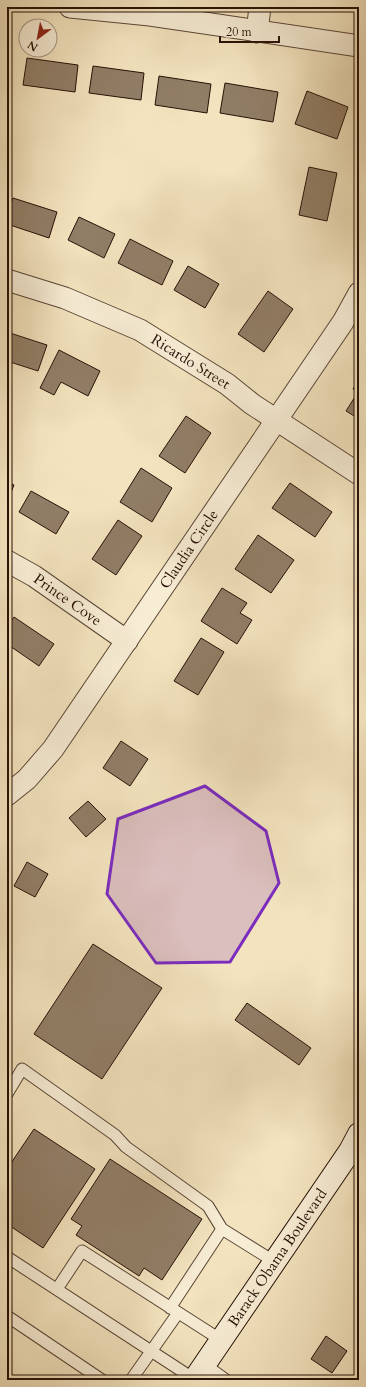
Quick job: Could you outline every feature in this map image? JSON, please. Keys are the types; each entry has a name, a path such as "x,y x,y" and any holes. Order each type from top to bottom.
{"main road":[{"name":"Barack Obama Boulevard","path":"197,1374 350,1151 359,1134"}],"street":[{"path":"70,7 150,15 359,46"},
{"path":"257,32 260,7"},
{"name":"Ricardo Street","path":"7,280 65,298 140,330 227,384 252,404 359,474"},
{"name":"Claudia Circle","path":"7,795 27,779 53,749 208,518 277,420 343,322 359,293"},
{"name":"Prince Cove","path":"7,561 34,576 127,640"}],"lane":[{"path":"7,1094 22,1069 115,1135 126,1147 208,1206 222,1229 275,1262"},
{"path":"131,1380 151,1351 222,1229"},
{"path":"57,1289 82,1251 221,1340"},
{"path":"7,1257 151,1351 197,1374 226,1380"},
{"path":"7,1316 102,1380"}],"highlighted area":[{"path":"205,786 266,831 279,883 230,962 156,963 107,894 118,819"}],"building":[{"path":"27,58 78,65 75,92 23,85"},
{"path":"93,66 144,73 141,100 89,93"},
{"path":"159,76 211,84 207,113 155,105"},
{"path":"225,83 278,92 273,122 220,113"},
{"path":"307,91 348,107 337,139 295,124"},
{"path":"309,167 337,173 327,221 299,215"},
{"path":"13,198 57,212 49,238 7,224 7,216"},
{"path":"79,217 115,234 104,258 68,240"},
{"path":"130,239 173,261 162,285 118,263"},
{"path":"188,266 219,284 205,308 174,290"},
{"path":"268,291 293,309 264,352 238,334"},
{"path":"7,332 47,345 38,371 7,361"},
{"path":"59,350 100,371 88,396 61,382 54,395 40,388"},
{"path":"359,379 359,419 346,411 358,392 353,389"},
{"path":"186,416 211,433 185,473 159,456"},
{"path":"141,468 172,488 152,522 120,502"},
{"path":"7,482 14,485 7,502"},
{"path":"290,483 332,512 315,537 272,508"},
{"path":"31,491 69,512 56,534 19,512"},
{"path":"118,520 142,536 116,575 92,559"},
{"path":"258,535 294,560 271,593 235,569"},
{"path":"222,588 247,603 240,613 252,620 237,644 201,621"},
{"path":"14,617 54,644 39,666 7,644 7,627"},
{"path":"201,638 224,652 198,695 174,681"},
{"path":"121,741 148,759 130,786 103,768"},
{"path":"88,801 106,819 86,837 69,818"},
{"path":"27,862 48,874 35,897 14,886"},
{"path":"93,944 162,988 102,1079 34,1034"},
{"path":"247,1003 311,1048 299,1065 235,1020"},
{"path":"34,1129 95,1169 43,1248 7,1224 7,1169"},
{"path":"110,1159 202,1219 162,1280 144,1268 139,1276 76,1235 82,1226 71,1219"},
{"path":"326,1336 347,1351 332,1373 311,1359"}]}
